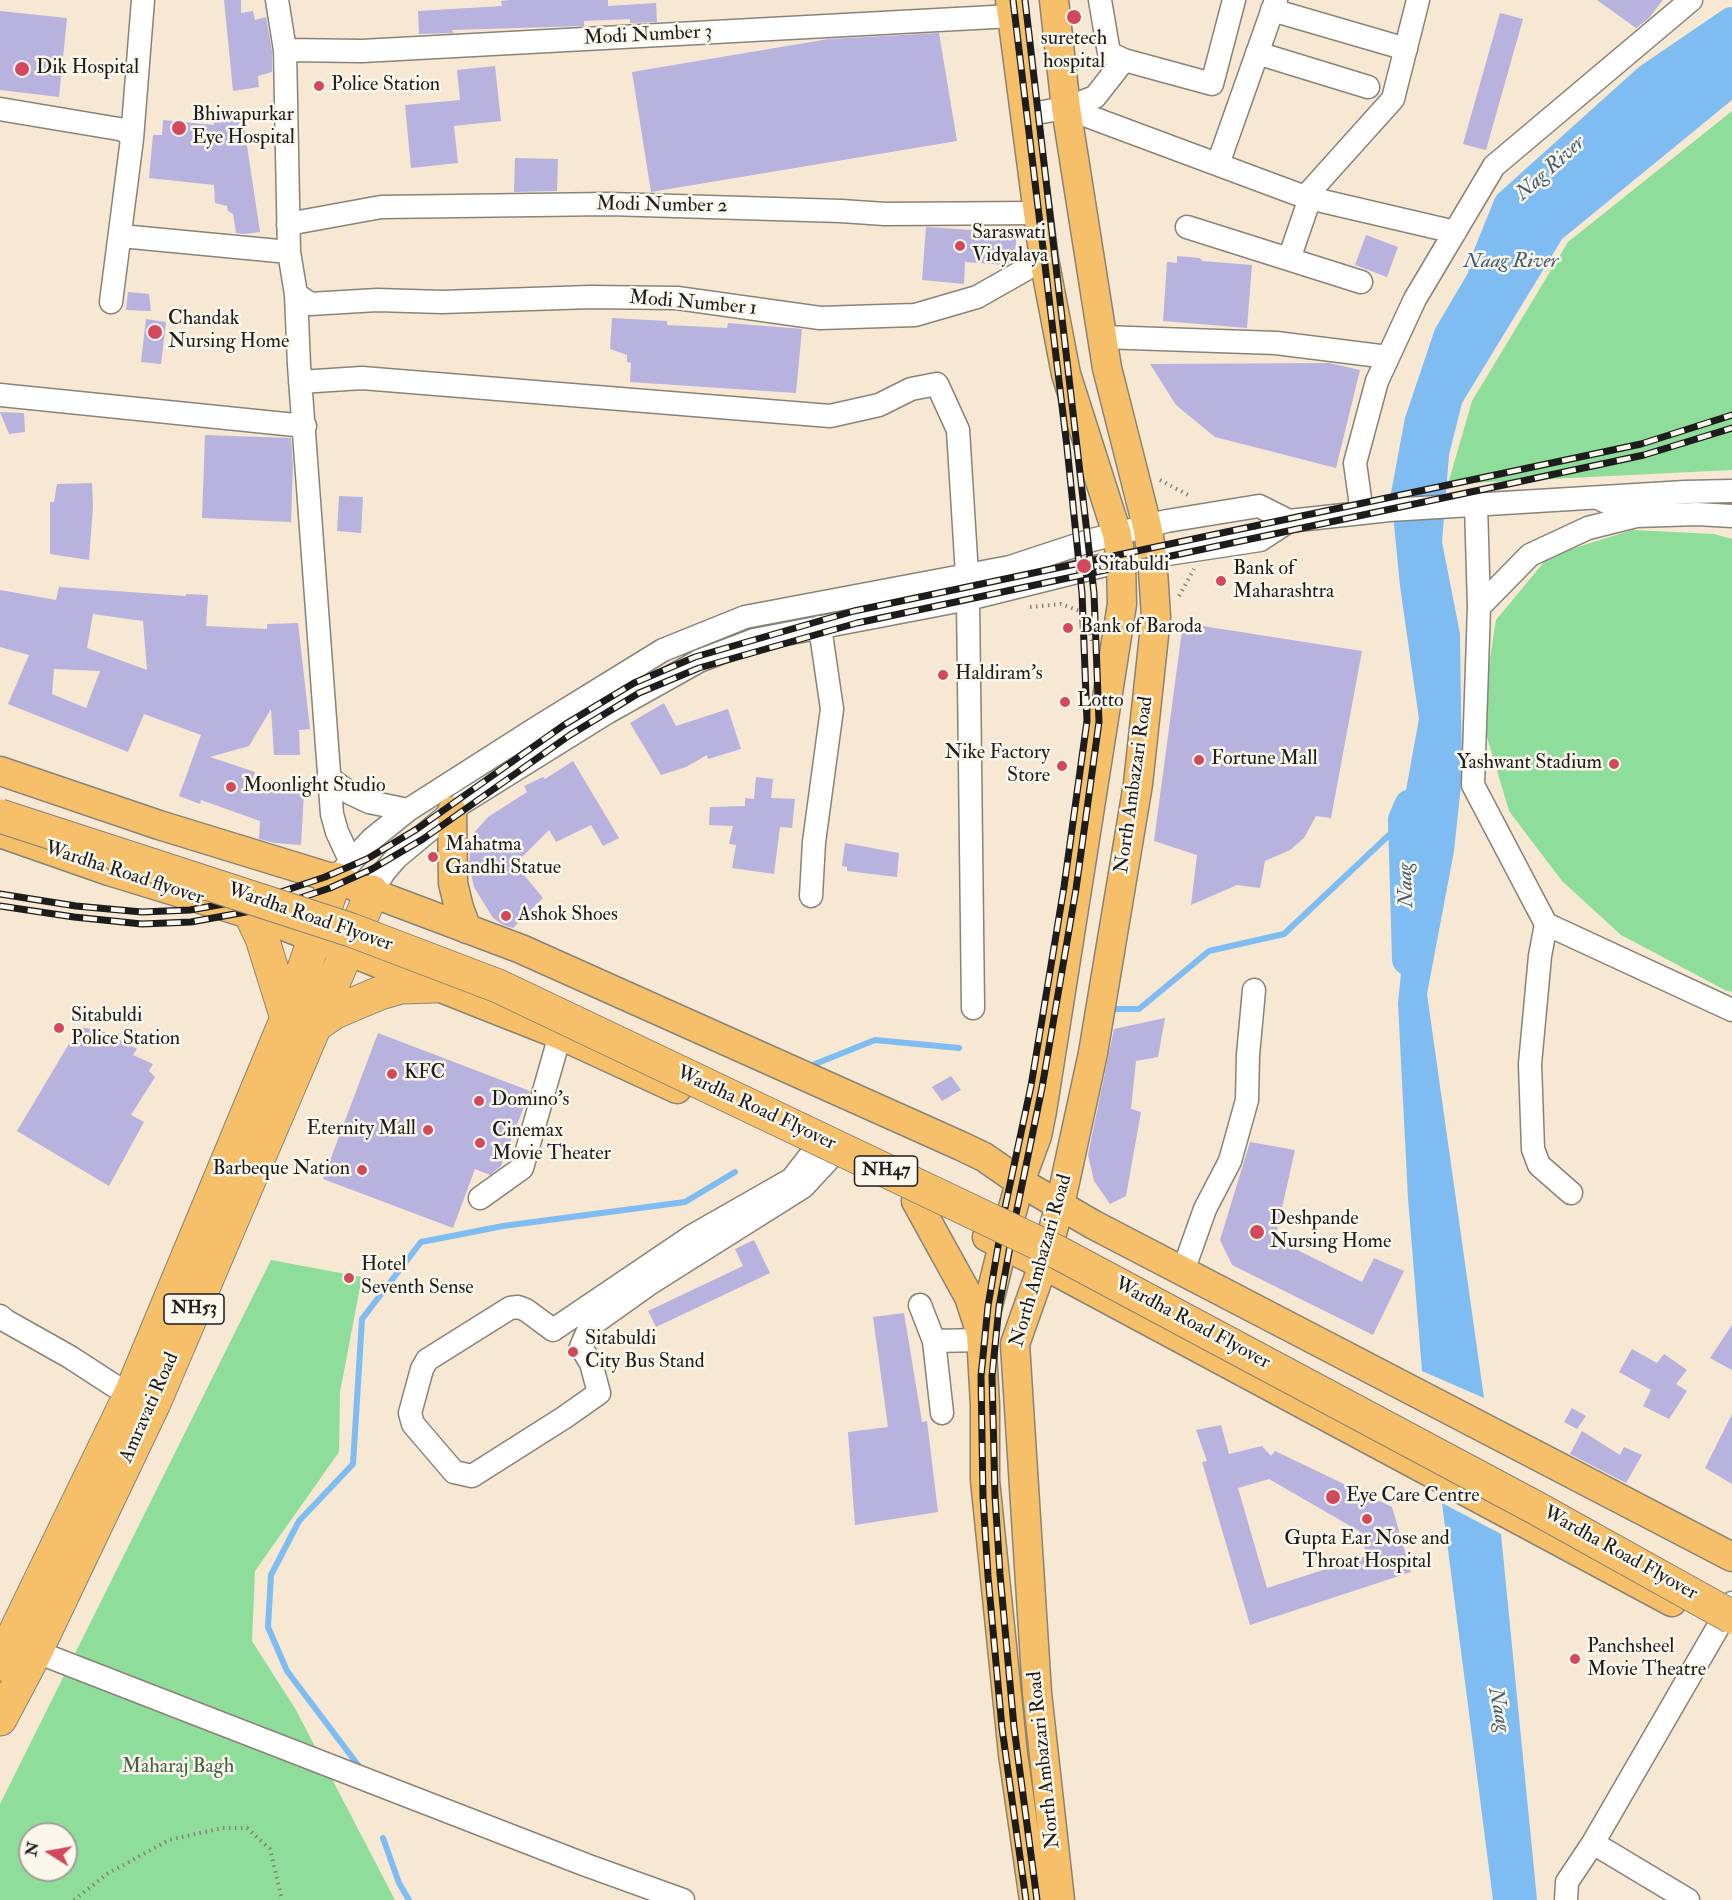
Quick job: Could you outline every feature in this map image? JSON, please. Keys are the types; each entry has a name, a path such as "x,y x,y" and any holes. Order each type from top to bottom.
{"highway":[{"name":"Wardha Road Flyover","path":"0,799 130,844 406,928 534,981 1104,1254 1732,1593"},
{"name":"Wardha Road Flyover","path":"0,816 351,930 498,986 1059,1253 1526,1503 1729,1620"},
{"name":"Amravati Road","path":"301,1022 315,939 352,879"},
{"name":"Amravati Road","path":"0,1719 12,1648 142,1398 301,1022 345,951 352,879"},
{"path":"251,915 301,1022 401,987 435,986"}],"main road":[{"name":"North Ambazari Road","path":"1054,0 1066,108 1107,368 1147,526 1152,555 1156,617 1138,784 1093,1053 1060,1205 1015,1346 1036,1693 1060,1900"},
{"name":"North Ambazari Road","path":"1011,8 1044,259 1066,374 1119,547 1122,604 1039,1127 1020,1182 981,1337 985,1405 985,1480 1013,1754 1034,1900"},
{"path":"0,771 159,825 352,879 467,929 521,949 984,1156 1020,1182 1094,1225 1732,1557"},
{"path":"453,811 453,883 467,929"},
{"name":"Wardha Road flyover","path":"0,833 109,871 251,915 560,1035 916,1201 1729,1620"},
{"path":"984,1156 1013,1144 1039,1127"},
{"path":"1071,1153 1094,1225"},
{"path":"916,1201 969,1297 981,1337"},
{"path":"1013,1754 1044,1749"}],"street":[{"path":"111,302 132,139 143,0"},
{"path":"277,0 285,50 289,252 296,294 300,382 332,814 352,879"},
{"path":"1100,0 1109,53 1124,60 1212,84 1234,0"},
{"path":"1289,259 1307,197 1393,99 1418,0"},
{"path":"1362,513 1355,463 1377,381 1415,299 1494,166 1691,0"},
{"path":"1218,164 1274,5 1406,49"},
{"name":"Modi Number 3","path":"285,50 362,51 1011,8"},
{"path":"1257,53 1368,87"},
{"path":"1024,115 1066,108 1095,96 1124,60"},
{"path":"1066,108 1307,197 1455,232"},
{"path":"0,109 119,129 126,131 132,139"},
{"name":"Modi Number 2","path":"288,224 381,207 609,204 885,214 1037,213"},
{"path":"1187,226 1361,282"},
{"path":"121,236 289,252"},
{"name":"Modi Number 1","path":"296,294 310,303 377,300 442,302 590,297 677,298 820,318 915,315 977,297 1044,259"},
{"path":"1102,337 1276,343 1388,357"},
{"path":"300,382 362,378 830,416 879,405 911,389 937,384 958,430 967,575"},
{"path":"0,395 305,426"},
{"path":"352,879 372,839 408,810 663,650 745,617 1119,547 1152,555 1260,540 1289,520 1389,510 1732,491"},
{"path":"1596,497 1636,516"},
{"path":"1469,505 1479,607 1473,784 1546,924 1732,1010"},
{"path":"352,879 384,872 396,858 462,803 608,712 699,662 754,640 968,599 1119,547 1147,526 1259,506 1289,520"},
{"path":"1479,607 1530,555 1588,528 1636,516 1697,514 1732,516"},
{"path":"968,599 973,1008"},
{"path":"811,896 814,842 832,709 820,627"},
{"path":"329,778 350,793 369,802 408,810"},
{"path":"1546,924 1540,956 1530,1064 1533,1149 1539,1165 1571,1193"},
{"path":"1182,1271 1205,1209 1230,1161 1247,1100 1248,1055 1254,990"},
{"path":"480,1198 522,1168 560,1035"},
{"path":"553,1330 692,1236 792,1179 820,1156"},
{"path":"581,1347 590,1326 649,1284 804,1187 820,1156"},
{"path":"920,1305 934,1341 942,1413"},
{"path":"518,1307 526,1310 581,1347 591,1363 599,1393 472,1476 454,1472 413,1424 410,1413 422,1369 427,1360 510,1308 518,1307"},
{"path":"0,1316 6,1322 70,1357 113,1385 142,1398"},
{"path":"934,1341 981,1337"},
{"path":"1566,1900 1568,1882 1729,1620"},
{"path":"12,1648 683,1900"},
{"path":"1593,1843 1688,1900"}],"path":[{"path":"1133,465 1219,512"},
{"path":"1179,597 1195,567"},
{"path":"1026,607 1061,604 1085,613 1092,642"},
{"path":"74,1900 107,1874 170,1840 222,1828 248,1828 270,1849 282,1900"}],"green space":[{"path":"1732,111 1732,470 1448,484 1472,401 1568,242"},
{"name":"Yashwant Stadium","path":"1632,530 1714,534 1732,539 1732,992 1621,935 1562,881 1509,811 1481,717 1496,620 1549,556"},
{"name":"Maharaj Bagh","path":"271,1260 362,1277 340,1392 339,1452 255,1571 252,1641 296,1710 395,1900 0,1900 0,1804"}],"water":[{"name":"Naag River","path":"1732,14 1732,100 1562,239 1462,403 1449,455 1442,542 1460,634 1462,776 1454,851 1427,994 1484,1398 1422,1371 1408,1198 1398,1003 1409,894 1402,812 1419,719 1400,586 1391,493 1405,418 1435,329 1488,239"},
{"path":"1442,1503 1501,1534 1537,1900 1493,1900"}],"building":[{"path":"224,0 241,0 241,13 253,11 255,20 266,17 272,51 272,72 258,76 259,87 233,91"},
{"path":"608,0 608,6 656,3 657,22 630,23 630,19 584,21 584,26 452,30 453,33 419,34 418,11 502,6 501,1"},
{"path":"1597,0 1663,0 1649,18 1636,28"},
{"path":"0,11 67,18 59,97 0,90"},
{"path":"1500,13 1523,19 1486,150 1463,144"},
{"path":"939,33 957,141 651,192 632,72 829,39"},
{"path":"495,66 501,121 454,126 458,163 411,168 405,105 460,100 457,70"},
{"path":"243,119 260,232 244,234 236,233 233,214 228,211 227,206 215,203 214,185 149,178 153,135 162,135 163,120 214,125 214,120"},
{"path":"515,158 558,159 557,191 514,192"},
{"path":"926,227 1017,233 1014,260 1006,265 965,262 964,284 922,280"},
{"path":"1366,235 1398,247 1387,277 1355,265"},
{"path":"1177,256 1200,258 1202,261 1252,265 1247,328 1163,321 1167,262 1177,263"},
{"path":"128,292 149,294 151,311 126,310"},
{"path":"612,318 667,321 667,325 727,328 728,323 802,329 796,393 630,382 631,363 627,362 627,355 610,349"},
{"path":"146,319 166,322 161,364 141,362"},
{"path":"1329,363 1360,370 1336,468 1215,437 1176,405 1150,364"},
{"path":"0,412 24,413 25,432 9,434"},
{"path":"205,435 291,438 293,465 291,522 202,518"},
{"path":"92,483 93,507 89,560 50,554 50,502 54,502 57,484"},
{"path":"339,496 363,497 361,533 337,531"},
{"path":"59,587 186,596 186,594 208,595 206,626 267,629 267,624 298,623 310,729 299,730 300,755 274,755 271,709 249,746 210,757 255,772 249,790 304,793 301,845 259,839 260,821 201,800 200,804 179,796 201,735 144,714 128,752 8,704 29,655 0,647 0,590 56,600","holes":["93,614 143,621 147,670 87,648","54,669 100,671 86,708 52,694"]},
{"path":"1183,623 1362,651 1331,818 1316,816 1304,838 1290,850 1265,861 1260,888 1237,885 1191,905 1197,855 1154,841"},
{"path":"664,703 676,726 728,709 741,749 708,759 707,755 686,767 661,775 630,723"},
{"path":"573,761 619,838 603,846 591,825 556,842 549,830 515,864 543,898 513,928 503,925 493,918 474,887 469,864 472,835 488,817 527,792 524,786 543,777 545,779"},
{"path":"756,777 773,779 771,798 795,799 792,828 780,827 774,874 732,868 736,845 729,844 733,826 709,825 710,807 745,806 745,798 754,799"},
{"path":"845,843 899,853 897,877 847,871 847,867 842,866"},
{"path":"1165,1018 1158,1057 1136,1061 1131,1109 1141,1112 1126,1196 1110,1204 1094,1181 1088,1155 1114,1029"},
{"path":"79,1027 100,1030 137,1049 133,1055 153,1064 149,1071 155,1077 131,1115 144,1122 109,1186 17,1131"},
{"name":"Eternity Mall","path":"378,1033 530,1091 501,1166 490,1175 475,1169 453,1228 323,1179"},
{"path":"951,1076 961,1090 942,1101 932,1087"},
{"path":"1250,1142 1295,1150 1275,1239 1362,1282 1374,1258 1404,1271 1373,1335 1232,1265 1220,1240"},
{"path":"754,1240 770,1273 656,1327 648,1311 743,1266 735,1249"},
{"path":"904,1313 922,1422 927,1421 938,1512 855,1525 848,1432 888,1427 873,1317"},
{"path":"1732,1325 1732,1370 1710,1358"},
{"path":"1632,1349 1657,1363 1664,1354 1687,1370 1676,1384 1687,1391 1669,1419 1643,1406 1651,1390 1619,1372"},
{"path":"1572,1408 1586,1416 1577,1429 1564,1422"},
{"path":"1732,1414 1732,1484 1705,1468"},
{"name":"Gupta Ear Nose and Throat Hospital","path":"1221,1425 1229,1454 1262,1446 1271,1456 1275,1451 1392,1507 1411,1572 1250,1625 1202,1462 1207,1461 1196,1430","holes":["1269,1479 1359,1531 1367,1556 1267,1588 1238,1488"]},
{"path":"1582,1431 1620,1455 1624,1447 1642,1455 1626,1483 1570,1454"}],"waterway":[{"name":"Nag River","path":"1485,268 1510,206 1650,80 1732,24"},
{"name":"Naag","path":"1409,959 1405,820 1411,806"},
{"path":"1109,1009 1139,1009 1209,951 1284,934 1405,820"},
{"path":"815,1064 875,1040 959,1048"},
{"path":"361,1769 287,1671 268,1627 271,1575 299,1521 353,1464 362,1319 421,1242 503,1226 685,1202 735,1172"},
{"path":"383,1838 399,1883 409,1900"}],"railway":[{"path":"1013,0 1067,447 1082,593 1087,721 1064,887 1031,1086 1003,1217 988,1306 981,1376 983,1497 988,1576 1002,1728 1026,1900"},
{"path":"1025,0 1094,593 1099,722 1076,889 1042,1088 999,1307 992,1376 995,1496 1000,1574 1014,1727 1037,1900"},
{"path":"0,894 76,906 142,912 190,910 269,896 325,877 367,859 417,829 564,725 634,683 695,657 854,611 1641,444 1732,415"},
{"path":"0,906 142,924 191,922 273,907 330,888 372,869 423,839 570,735 639,693 699,668 857,623 1644,455 1732,428"}],"place":[{"name":"suretech hospital","path":"1074,17"},
{"name":"Dik Hospital","path":"22,69"},
{"name":"Police Station","path":"319,86"},
{"name":"Bhiwapurkar Eye Hospital","path":"179,128"},
{"name":"Saraswati Vidyalaya","path":"960,246"},
{"name":"Chandak Nursing Home","path":"155,332"},
{"name":"Sitabuldi","path":"1084,566"},
{"name":"Bank of Maharashtra","path":"1221,581"},
{"name":"Bank of Baroda","path":"1068,628"},
{"name":"Haldiram's","path":"943,675"},
{"name":"Lotto","path":"1065,702"},
{"name":"Fortune Mall","path":"1199,760"},
{"name":"Yashwant Stadium","path":"1614,764"},
{"name":"Nike Factory Store","path":"1062,766"},
{"name":"Moonlight Studio","path":"231,787"},
{"name":"Mahatma Gandhi Statue","path":"433,857"},
{"name":"Ashok Shoes","path":"506,916"},
{"name":"Sitabuldi Police Station","path":"59,1028"},
{"name":"KFC","path":"392,1074"},
{"name":"Domino's","path":"479,1101"},
{"name":"Eternity Mall","path":"428,1130"},
{"name":"Cinemax Movie Theater","path":"480,1143"},
{"name":"Barbeque Nation","path":"362,1170"},
{"name":"Deshpande Nursing Home","path":"1257,1232"},
{"name":"Hotel Seventh Sense","path":"349,1278"},
{"name":"Sitabuldi City Bus Stand","path":"573,1352"},
{"name":"Eye Care Centre","path":"1333,1497"},
{"name":"Gupta Ear Nose and Throat Hospital","path":"1367,1519"},
{"name":"Panchsheel Movie Theatre","path":"1575,1659"}]}
